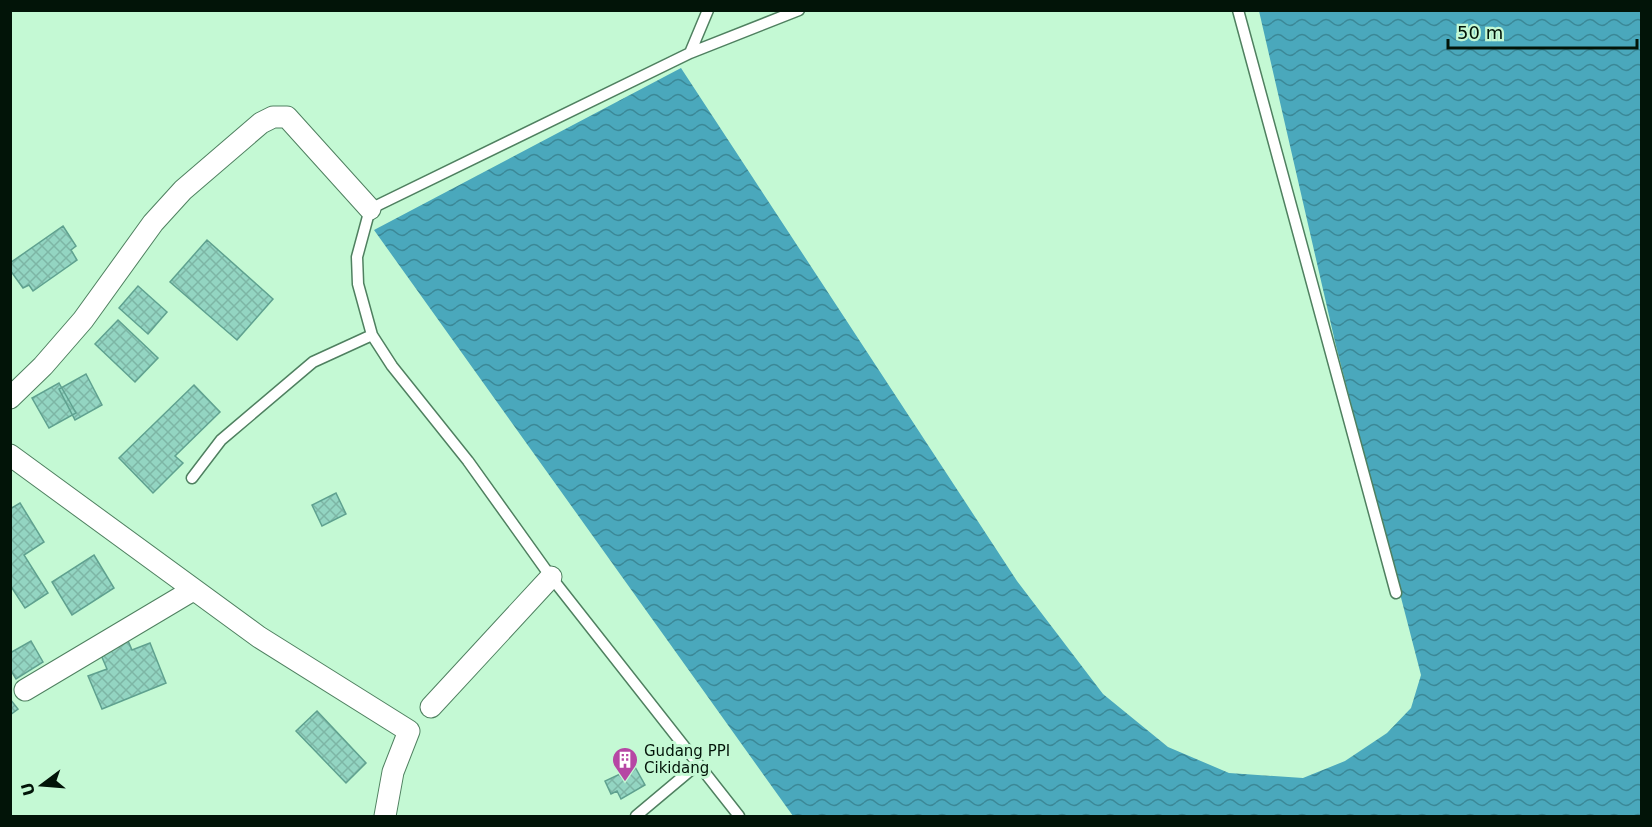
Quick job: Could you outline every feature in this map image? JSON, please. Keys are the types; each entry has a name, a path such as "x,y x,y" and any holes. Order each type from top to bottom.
{"street":[{"path":"10,398 44,366 83,320 153,223 183,190 261,123 273,117 287,117 370,209"},
{"path":"10,455 259,637 409,731 393,772 385,816"},
{"path":"431,707 551,577"},
{"path":"25,690 193,590"}],"lane":[{"path":"690,52 708,10"},
{"path":"739,816 551,577 468,461 392,366 372,335 358,284 357,257 370,209 690,52 799,10"},
{"path":"1238,10 1396,593"},
{"path":"192,478 221,440 313,362 372,335"},
{"path":"636,816 698,764"}],"water":[{"path":"1259,11 1641,11 1641,816 793,816 374,230 681,68 1017,581 1103,694 1168,747 1229,773 1303,778 1345,761 1387,733 1411,708 1421,675 1336,346"}],"building":[{"path":"63,226 76,246 71,250 77,260 33,291 29,285 23,288 10,270 10,263"},
{"path":"207,240 273,299 237,340 170,282"},
{"path":"138,286 167,312 148,334 119,308"},
{"path":"118,320 158,358 135,382 95,344"},
{"path":"86,374 102,405 75,420 59,389"},
{"path":"59,383 76,413 49,428 32,398"},
{"path":"194,385 220,412 175,456 183,463 153,493 119,458"},
{"path":"336,493 346,514 322,526 312,505"},
{"path":"20,503 44,542 24,555 48,593 25,608 10,585 10,509"},
{"path":"94,555 114,588 72,615 52,582"},
{"path":"126,636 132,650 150,643 166,683 102,709 88,676 107,669 98,648"},
{"path":"31,641 43,662 16,679 10,669 10,653"},
{"path":"10,699 18,709 10,715"},
{"path":"317,711 366,763 346,783 296,731"},
{"path":"625,754 629,766 617,769 614,758"},
{"name":"Gudang PPI Cikidang","path":"635,767 645,785 621,799 617,791 611,794 605,781"}],"place":[{"name":"Gudang PPI Cikidang","path":"625,783"}]}
